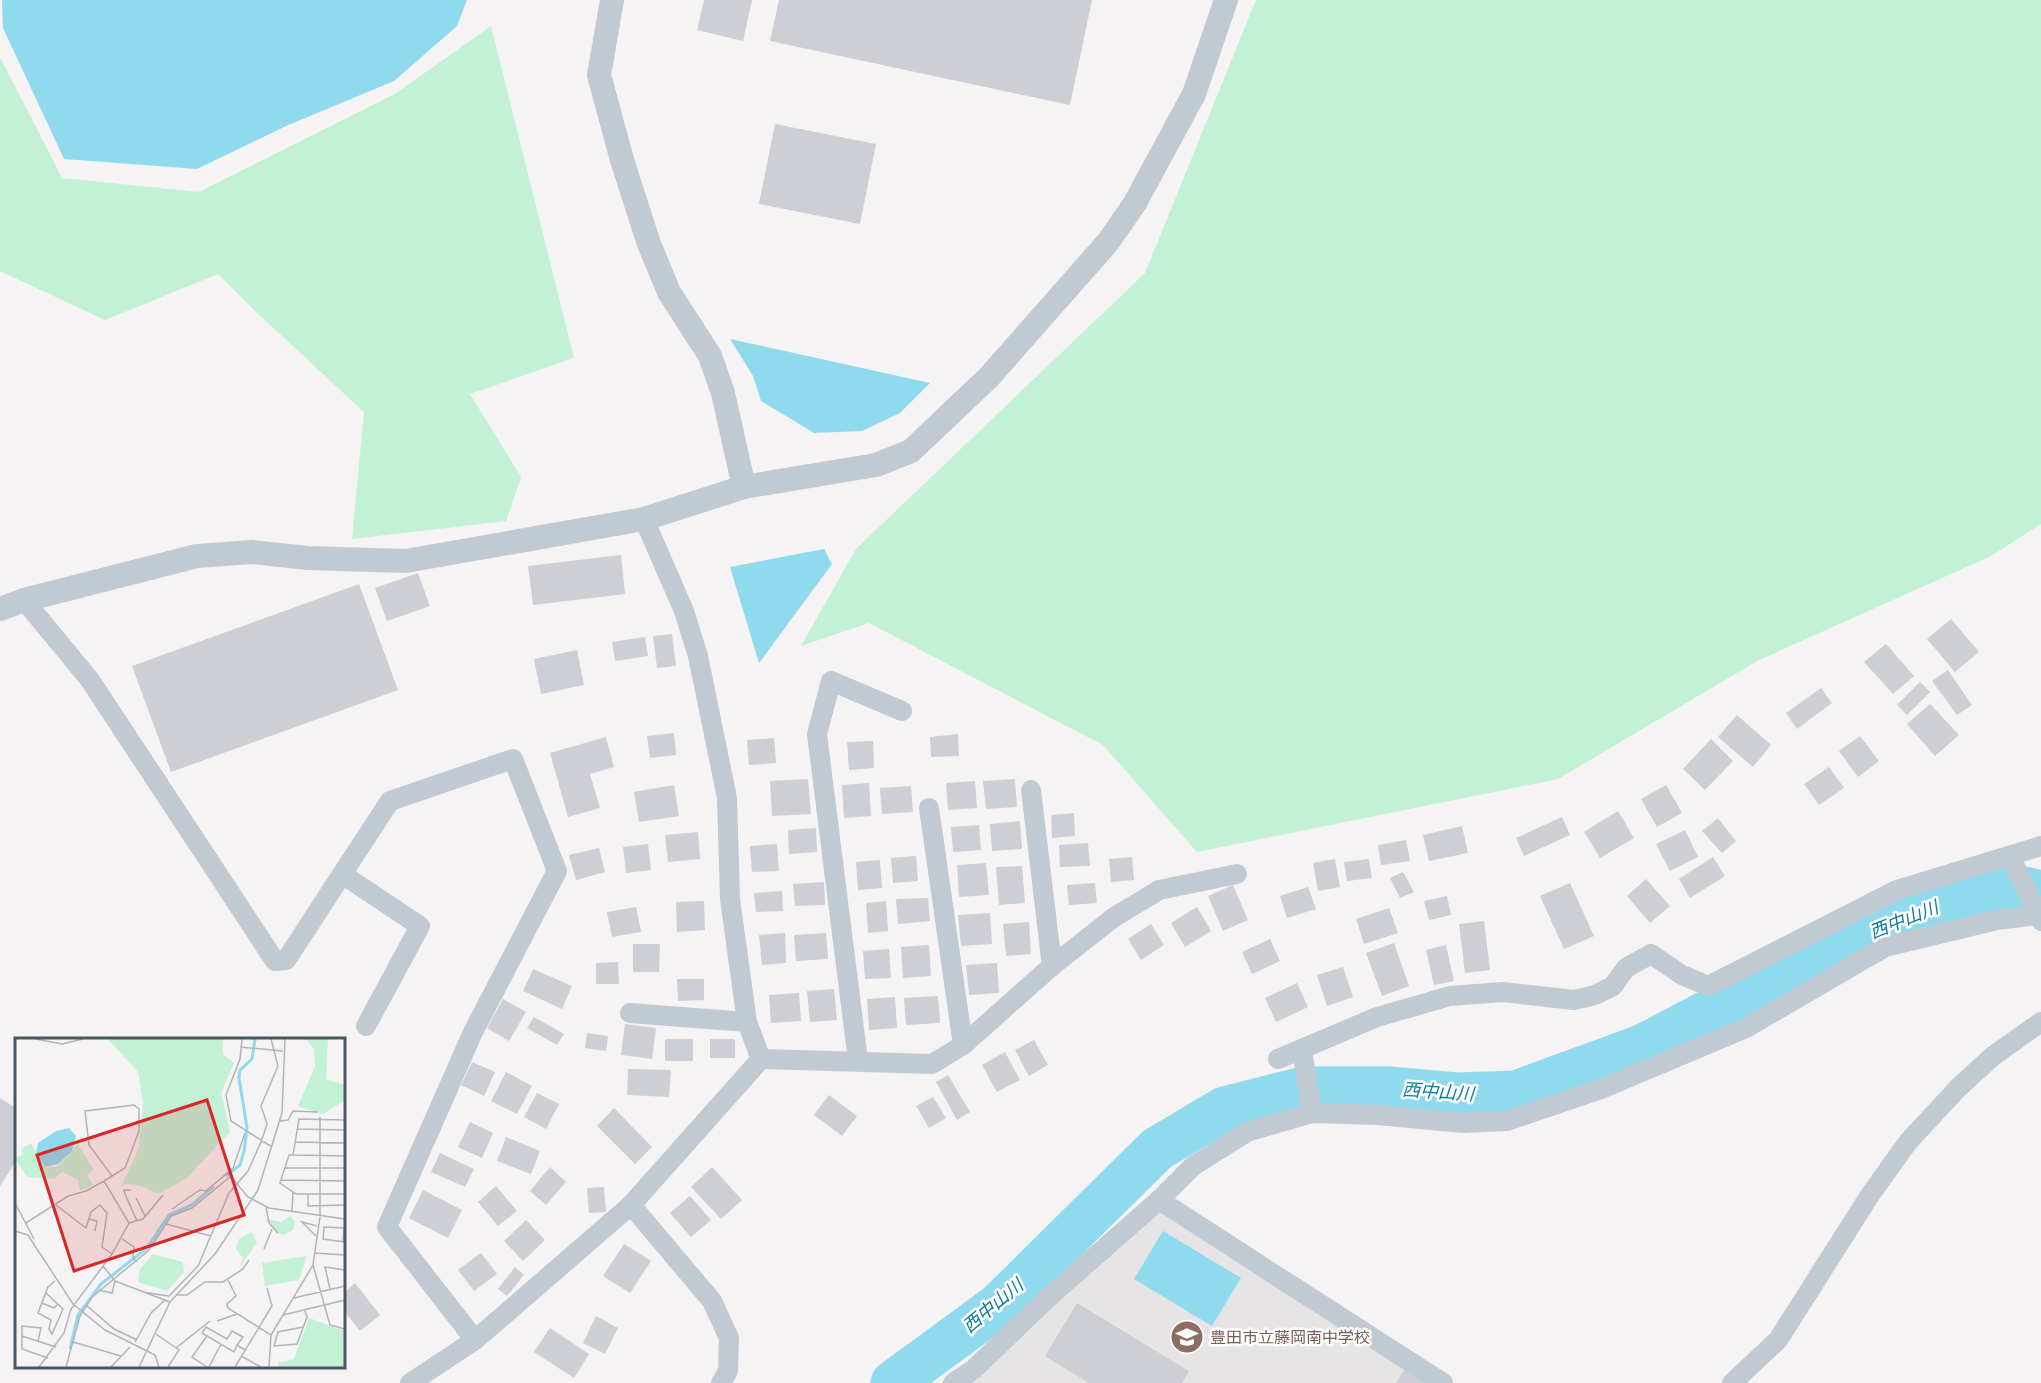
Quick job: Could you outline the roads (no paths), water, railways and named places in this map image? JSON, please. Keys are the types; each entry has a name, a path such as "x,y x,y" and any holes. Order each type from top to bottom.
{"street":[{"path":"612,0 599,75 622,160 649,244 669,292 710,356 723,393 744,487"},
{"path":"0,609 24,600 197,556 252,552 308,558 406,561 644,519 744,487 876,465 911,451 989,377 1108,242 1135,203 1194,94 1226,0"},
{"path":"644,519 684,611 698,656 727,798 730,899 747,1022 761,1059"},
{"path":"24,600 90,680 275,961 286,960 390,801 513,759 557,871 473,1032 387,1227 476,1340"},
{"path":"858,1061 817,734 831,681 903,711"},
{"path":"1031,790 1052,966"},
{"path":"929,808 963,1045"},
{"path":"1278,1059 1303,1055 1377,1017 1450,996 1503,992 1574,1000 1595,995 1613,986 1626,968 1651,954 1682,975 1708,986 1897,890 2041,846"},
{"path":"953,1383 974,1369 1050,1296 1159,1200 1193,1166 1247,1132 1311,1108 1463,1124 1507,1121 1601,1089 1746,1028 1885,947 2037,912 2010,856"},
{"path":"342,874 420,926 366,1026"},
{"path":"410,1383 476,1340 631,1205 761,1059 932,1065 963,1045 1052,966 1113,918 1159,890 1237,874"},
{"path":"630,1013 747,1022"},
{"path":"1732,1383 1778,1340 1870,1195 1908,1142 1958,1088 1993,1056 2041,1022"},
{"path":"1303,1055 1311,1108"},
{"path":"1159,1200 1443,1383"},
{"path":"631,1205 712,1300 729,1338 728,1371 722,1383"}],"water":[{"path":"2,0 467,0 457,26 394,81 286,126 197,169 64,159 3,28"},
{"path":"730,339 930,383 900,413 862,431 814,433 761,401 753,376"},
{"path":"824,549 832,564 759,663 730,567"},
{"path":"1163,1231 1241,1278 1212,1326 1134,1279"}],"waterway":[{"name":"西中山川","path":"893,1383 998,1306 1157,1149 1224,1109 1304,1089 1389,1089 1457,1095 1516,1093 1644,1046 1815,956 1948,902 2008,885 2041,893"}],"place":[{"name":"豊田市立藤岡南中学校","path":"1187,1337"}]}
